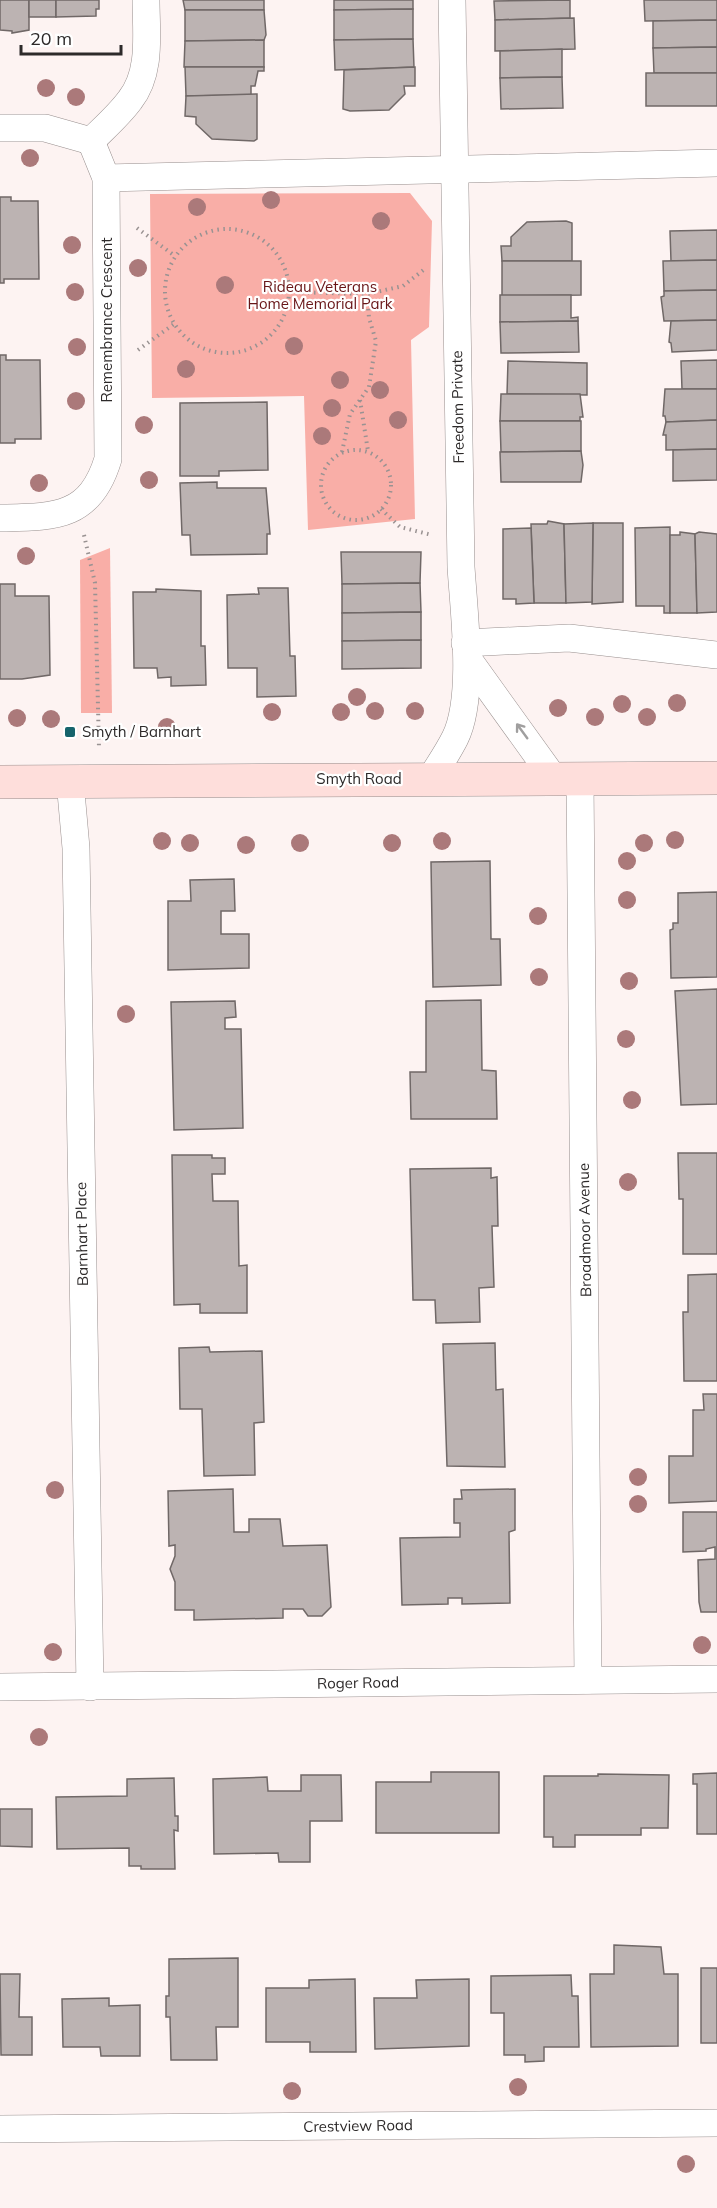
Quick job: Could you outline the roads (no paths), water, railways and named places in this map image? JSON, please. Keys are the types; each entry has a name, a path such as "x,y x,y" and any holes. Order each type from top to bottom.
{"main road":[{"name":"Smyth Road","path":"0,782 717,778"}],"street":[{"path":"0,128 45,128 91,141 130,101 141,83 146,63 146,0"},
{"name":"Freedom Private","path":"431,778 456,737 467,651 461,537 454,236 452,0"},
{"name":"Remembrance Crescent","path":"0,518 52,517 77,505 97,485 108,459 106,178 91,141"},
{"path":"106,178 717,163"},
{"path":"467,651 569,638 717,655"},
{"path":"467,651 568,780"},
{"name":"Broadmoor Avenue","path":"568,780 588,1680"},
{"name":"Barnhart Place","path":"85,781 76,848 90,1687"},
{"name":"Roger Road","path":"0,1687 717,1679"},
{"name":"Crestview Road","path":"0,2129 717,2123"}],"place":[{"name":"Smyth / Barnhart","path":"70,732"}],"park label":[{"name":"Rideau Veterans Home Memorial Park","path":"320,296"}]}
